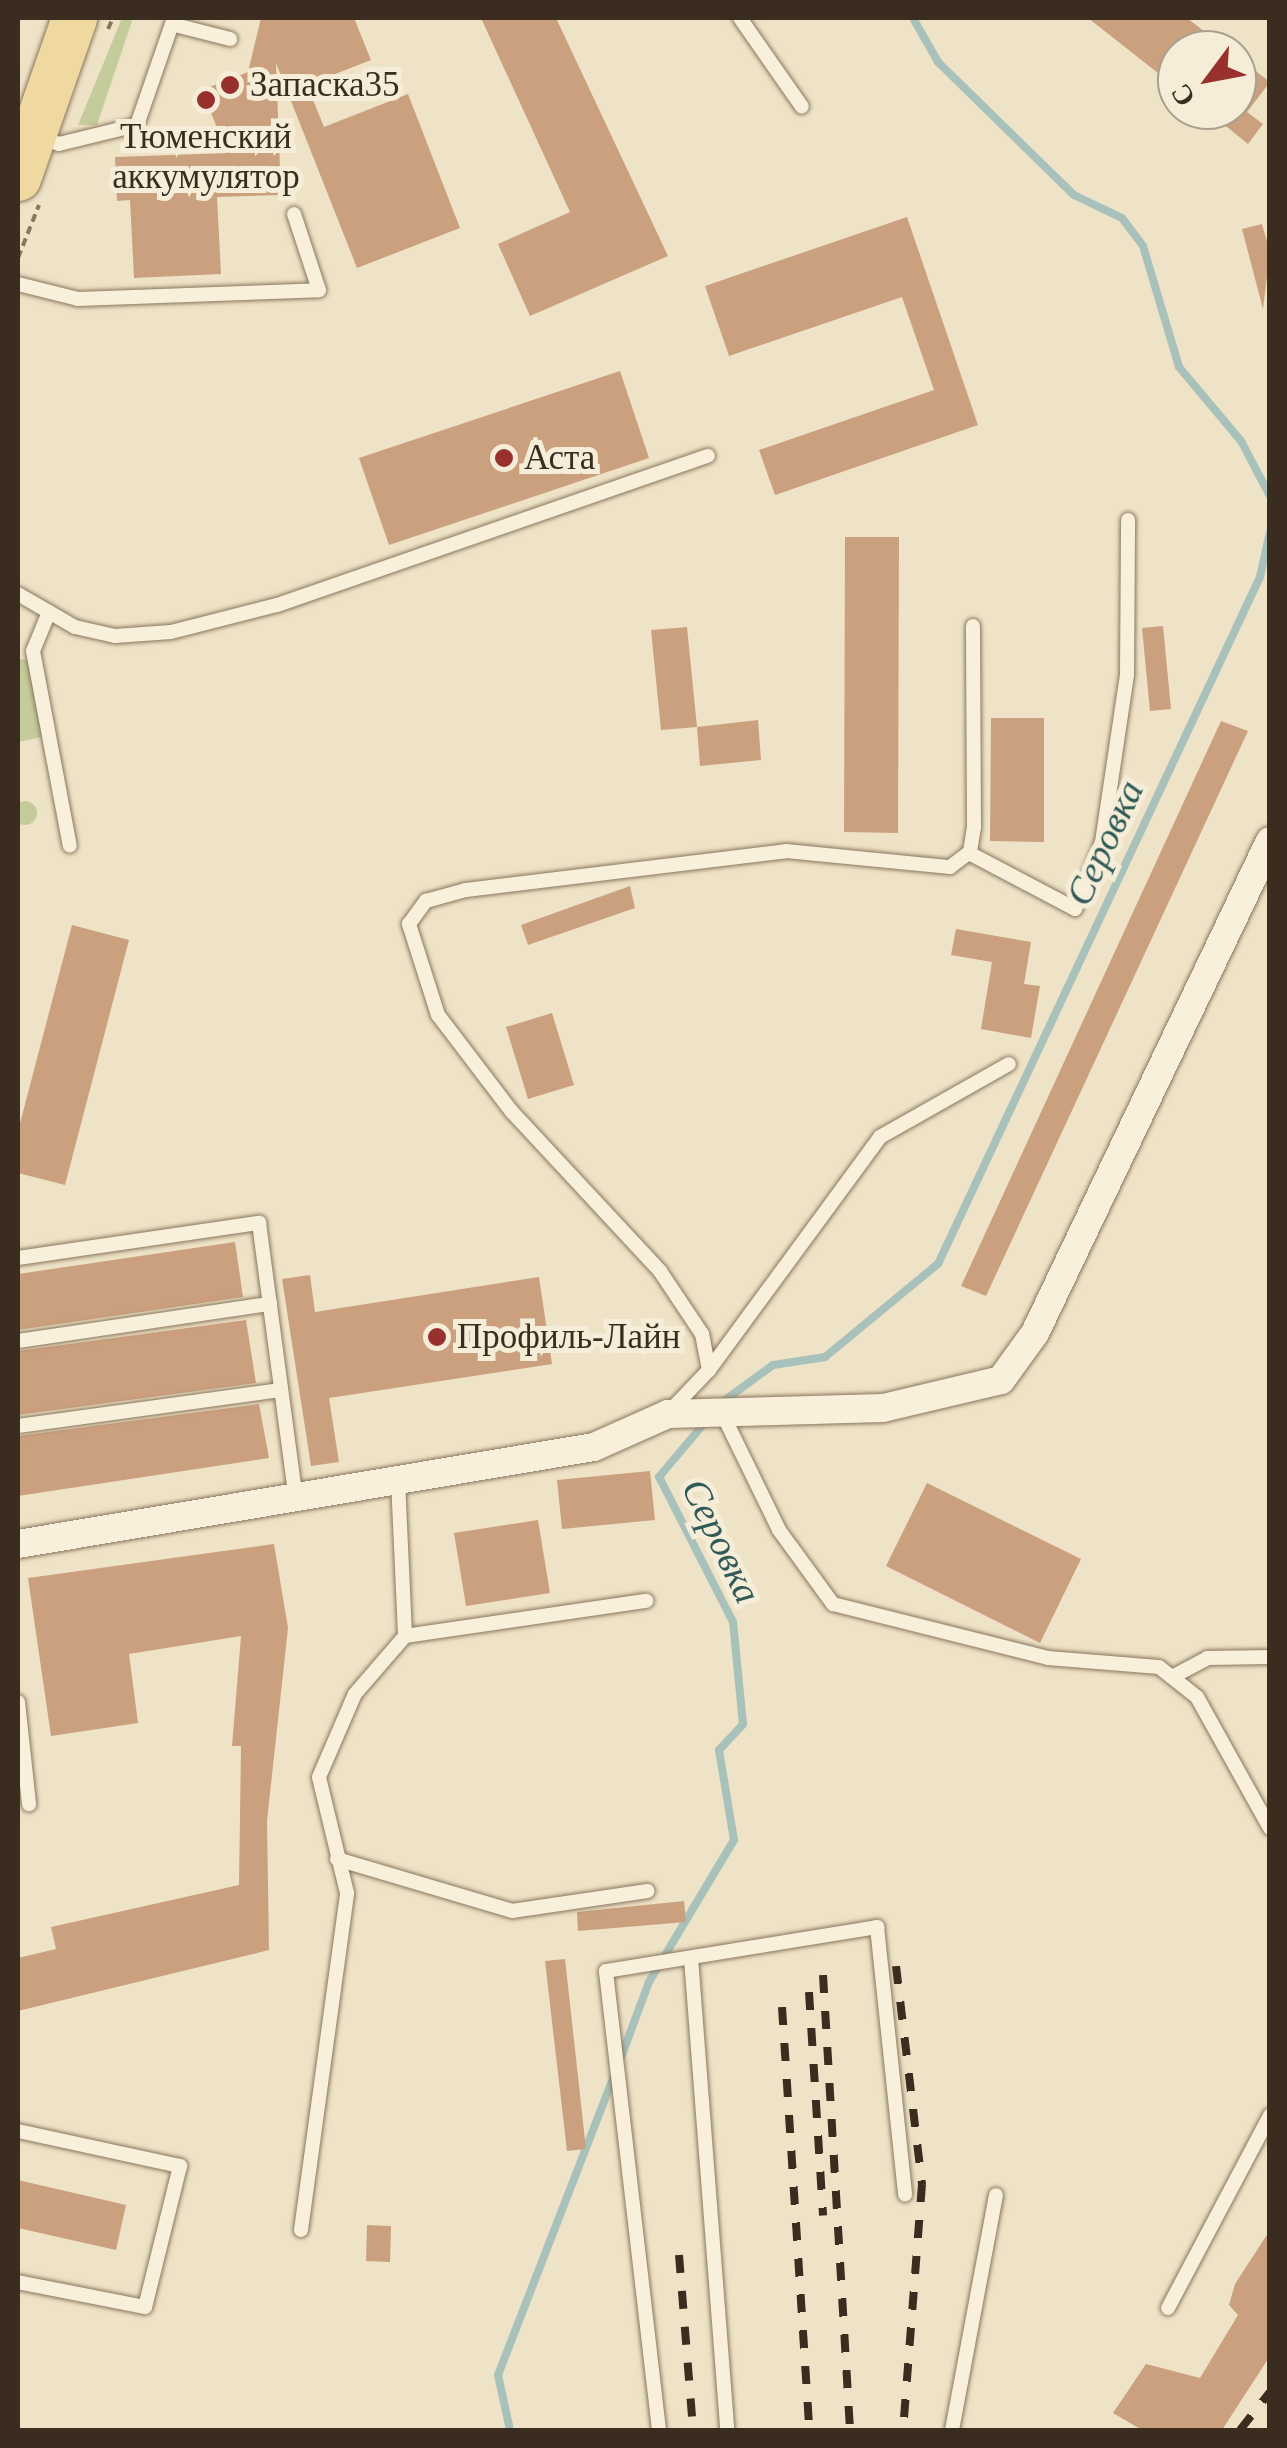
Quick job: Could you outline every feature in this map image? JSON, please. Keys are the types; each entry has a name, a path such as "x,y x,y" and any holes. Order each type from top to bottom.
{"main road":[{"path":"18,178 74,18"}],"street":[{"path":"18,1544 594,1447 668,1414 724,1417 883,1408 1002,1380 1035,1333 1270,841"}],"lane":[{"path":"740,18 802,106"},
{"path":"32,135 59,144 137,125 175,21 230,39"},
{"path":"18,284 78,299 319,290 294,214"},
{"path":"18,594 49,612 115,636 170,632 278,605 708,456"},
{"path":"969,853 1075,909 1102,842 1127,676 1128,520"},
{"path":"49,612 34,651 70,846"},
{"path":"969,853 974,626"},
{"path":"709,1370 702,1334 660,1271 512,1112 438,1014 409,924 426,901 466,890 786,851 950,867 969,853"},
{"path":"668,1414 709,1370 880,1138 1008,1064"},
{"path":"18,1258 259,1223 296,1500"},
{"path":"18,1341 270,1304"},
{"path":"18,1426 281,1390"},
{"path":"724,1417 779,1530 833,1604 1048,1658 1159,1668 1197,1697 1270,1828"},
{"path":"398,1480 405,1636"},
{"path":"300,2230 347,1893 320,1776 355,1694 405,1636 646,1600"},
{"path":"1172,1678 1206,1658 1270,1658"},
{"path":"18,1702 29,1804"},
{"path":"337,1859 512,1911 648,1891"},
{"path":"659,2430 606,1970 877,1927 905,2195"},
{"path":"691,1958 727,2430"},
{"path":"1168,2308 1270,2115"},
{"path":"18,2132 180,2166 145,2307 18,2282"},
{"path":"952,2430 996,2195"}],"green space":[{"path":"122,18 133,18 97,125 78,125"},
{"path":"18,659 30,660 42,737 18,742"},
{"path":"25,801 37,813 25,825 13,813"}],"building":[{"path":"261,18 354,18 371,60 307,85 324,127 408,94 460,228 357,268 276,63 281,195 217,197 221,274 134,278 130,200 117,201 115,157 227,153 202,90 248,72"},
{"path":"481,18 556,18 668,256 530,316 498,244 570,212"},
{"path":"1088,18 1187,18 1202,30 1157,30 1157,72"},
{"path":"1257,72 1270,82 1257,99"},
{"path":"1257,120 1263,124 1248,144 1231,130 1257,130"},
{"path":"907,217 978,425 775,495 759,450 934,390 902,297 729,356 705,286"},
{"path":"1262,224 1270,252 1263,309 1242,229"},
{"name":"Аста","path":"620,371 649,458 389,545 359,458"},
{"path":"845,537 899,537 898,833 844,832"},
{"path":"1163,626 1171,709 1150,711 1142,628"},
{"path":"687,627 697,727 661,730 651,630"},
{"path":"991,718 1044,718 1044,842 990,841"},
{"path":"758,720 761,760 700,766 697,727"},
{"path":"1221,721 1248,731 986,1296 961,1286"},
{"path":"630,886 635,908 528,945 521,925"},
{"path":"72,925 129,940 65,1185 18,1173 18,1131"},
{"path":"956,929 1031,942 1024,984 1040,986 1031,1038 981,1029 992,962 951,955"},
{"path":"552,1013 574,1085 528,1099 506,1027"},
{"path":"235,1242 243,1297 18,1330 18,1274"},
{"name":"Профиль-Лайн","path":"310,1275 315,1312 539,1277 552,1364 329,1398 339,1462 311,1466 282,1279"},
{"path":"246,1320 256,1383 18,1415 18,1351"},
{"path":"259,1404 269,1458 18,1496 18,1436"},
{"path":"650,1471 655,1520 562,1529 557,1480"},
{"path":"927,1483 1081,1559 1040,1643 886,1566"},
{"path":"538,1520 550,1593 466,1606 454,1533"},
{"path":"274,1544 288,1628 267,1821 269,1950 18,2011 18,1958 56,1949 51,1927 239,1885 241,1746 232,1746 241,1636 129,1654 138,1723 51,1736 28,1578"},
{"path":"684,1901 686,1922 578,1931 577,1912"},
{"path":"565,1959 586,2149 567,2151 545,1961"},
{"path":"18,2180 126,2205 116,2250 18,2228"},
{"path":"367,2225 391,2226 390,2262 366,2261"},
{"path":"1270,2230 1270,2356 1222,2430 1142,2430 1113,2413 1146,2364 1200,2378 1238,2315 1229,2305 1235,2284"}],"waterway":[{"name":"Серовка","path":"913,18 938,62 1074,195 1122,218 1143,246 1179,367 1241,441 1270,496"},
{"name":"Серовка","path":"721,1403 773,1365 825,1357 938,1264 1260,577 1270,532"},
{"name":"Серовка","path":"620,2060 649,1982 734,1840 719,1750 743,1724 733,1622 659,1477 706,1421"},
{"name":"Серовка","path":"510,2430 498,2375 615,2073"}],"railway":[{"path":"896,1966 922,2184 903,2430"},
{"path":"823,1975 850,2430"},
{"path":"809,1992 823,2216"},
{"path":"782,2007 809,2430"},
{"path":"679,2255 693,2430"},
{"path":"1240,2430 1270,2392"}],"place":[{"name":"Запаска35","path":"230,85"},
{"name":"Тюменский аккумулятор","path":"206,100"},
{"name":"Аста","path":"504,458"},
{"name":"Профиль-Лайн","path":"437,1337"}]}
